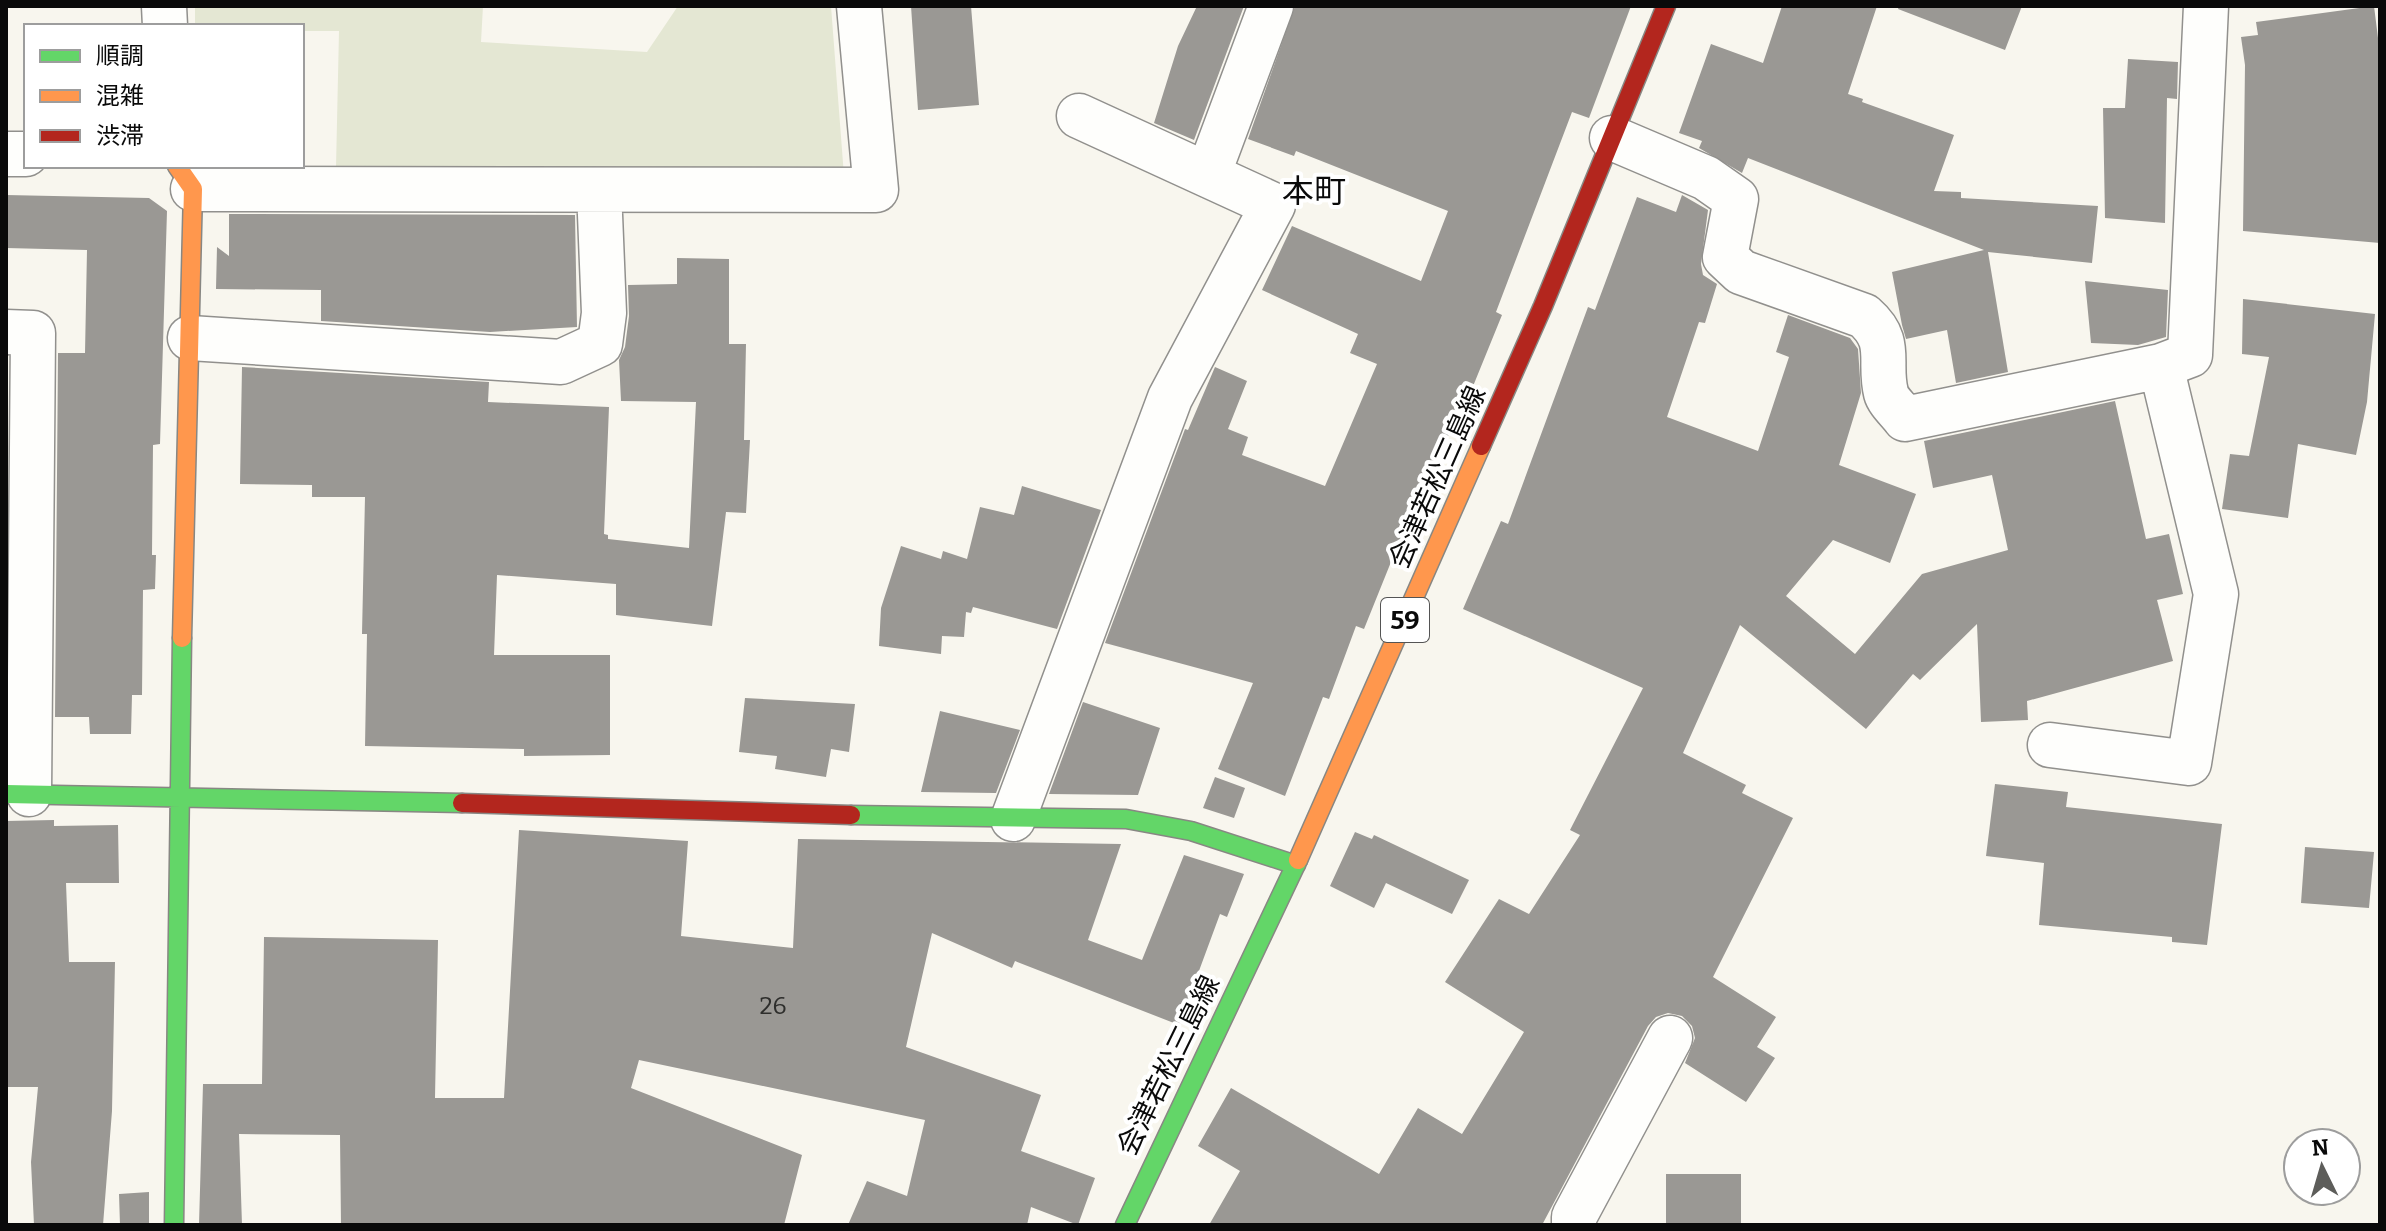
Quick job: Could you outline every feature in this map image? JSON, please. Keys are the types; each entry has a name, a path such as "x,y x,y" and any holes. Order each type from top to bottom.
{"street":[{"path":"174,1225 178,795 190,338 185,178 599,190 876,190 859,6"},
{"path":"1208,175 1271,6"},
{"name":"会津若松三島線","path":"1125,1225 1158,1148 1296,865 1543,306 1666,6"},
{"path":"1612,138 1706,178 1736,199 1725,257 1741,272 1864,316 1877,327 1885,349 1886,394 1905,419 2161,366 2190,355 2206,6"},
{"path":"1013,819 1170,398 1273,205 1079,116"},
{"path":"190,338 561,362 600,344 604,313 599,190"},
{"path":"6,332 33,333 17,794 178,795 605,810 1160,822 1296,865"},
{"path":"2050,745 2189,763 2216,594 2161,366"},
{"path":"1574,1225 1574,1217 1670,1038"}],"green space":[{"path":"195,6 483,6 481,42 647,52 678,6 831,6 844,176 336,167 339,31 304,31 304,24 195,24"}],"building":[{"path":"911,6 971,6 979,105 918,110"},
{"path":"1197,6 1244,6 1194,140 1154,123 1178,46"},
{"path":"1295,6 1631,6 1589,118 1572,112 1496,312 1502,315 1467,401 1464,399 1426,487 1422,485 1364,629 1356,626 1329,699 1323,697 1285,796 1218,769 1253,683 1105,643 1185,429 1188,430 1215,367 1247,381 1228,429 1248,437 1242,455 1325,486 1377,364 1350,353 1358,334 1262,290 1292,226 1421,281 1448,211 1296,151 1294,156 1248,139"},
{"path":"1782,6 1877,6 1848,94 1863,99 1862,102 1954,135 1934,191 1961,192 1961,198 2098,206 2092,263 1988,252 2008,372 1956,383 1947,330 1906,339 1902,325 1892,272 1984,250 1748,158 1742,173 1699,148 1702,141 1679,133 1711,44 1763,63"},
{"path":"1899,6 2022,6 2005,50 1898,9"},
{"path":"2374,6 2380,54 2380,243 2243,231 2245,65 2241,37 2258,35 2256,22"},
{"path":"2128,59 2178,62 2177,99 2167,98 2165,223 2105,218 2103,108 2125,108"},
{"path":"6,195 149,198 167,211 160,444 153,445 152,555 156,555 155,589 143,590 142,695 132,695 131,734 90,734 89,717 55,717 58,353 85,353 87,250 6,248"},
{"path":"1682,195 1708,210 1701,264 1703,275 1717,284 1705,323 1699,322 1667,417 1758,451 1789,357 1776,352 1788,315 1850,338 1858,349 1861,393 1839,465 1916,494 1890,563 1833,540 1786,596 1855,654 1922,574 2008,550 1992,475 1933,488 1924,441 2115,401 2146,539 2169,534 2183,594 2157,600 2173,661 2027,701 2028,720 1981,722 1977,624 1920,680 1913,674 1866,729 1740,625 1683,753 1746,785 1742,793 1793,818 1713,977 1776,1017 1757,1047 1775,1058 1746,1102 1685,1063 1695,1038 1692,1026 1682,1016 1668,1013 1656,1017 1648,1026 1542,1225 1209,1225 1240,1171 1198,1146 1231,1088 1379,1174 1418,1108 1462,1134 1524,1032 1445,982 1499,899 1529,914 1580,835 1570,830 1643,688 1463,609 1501,521 1508,524 1588,307 1595,310 1637,197 1676,212"},
{"path":"229,214 575,215 577,327 490,332 321,321 321,290 216,289 217,247 229,256"},
{"path":"677,258 729,259 729,344 746,344 744,440 750,440 746,513 726,512 712,626 616,615 616,584 497,575 494,655 610,655 610,755 524,756 524,749 365,746 367,634 362,634 365,497 312,497 312,485 240,484 242,367 489,382 488,402 609,407 604,534 608,535 608,539 689,548 696,402 621,401 619,360 625,347 629,316 628,285 677,284"},
{"path":"2085,281 2168,290 2166,337 2138,345 2091,343"},
{"path":"2243,299 2375,314 2367,402 2356,455 2298,444 2288,518 2222,509 2230,454 2249,456 2269,357 2242,354"},
{"path":"1022,486 1101,510 1057,629 973,607 971,613 966,612 964,637 942,636 941,654 879,646 881,608 901,546 941,559 943,551 967,559 980,507 1014,515"},
{"path":"745,698 855,704 849,752 831,749 826,777 775,769 777,756 739,752"},
{"path":"1083,702 1160,728 1138,795 1049,794"},
{"path":"940,711 1020,730 996,793 921,792"},
{"path":"1215,777 1245,788 1234,818 1203,808"},
{"path":"1995,784 2068,792 2066,807 2222,824 2207,945 2172,942 2172,937 2039,925 2044,863 1986,856"},
{"path":"54,820 54,826 118,825 119,883 66,883 69,962 115,962 112,1111 103,1225 34,1225 31,1162 38,1087 6,1087 6,821"},
{"path":"519,830 688,841 681,936 793,948 798,839 1121,844 1088,940 1142,960 1184,855 1244,874 1227,917 1220,914 1179,1025 1015,961 1012,968 932,933 906,1047 1041,1095 1021,1151 1095,1178 1078,1225 1031,1207 1027,1225 848,1225 867,1181 907,1196 925,1120 639,1060 631,1088 802,1155 784,1225 341,1225 340,1135 239,1134 242,1225 199,1225 203,1084 262,1084 264,937 438,940 435,1098 504,1098"},
{"path":"1355,832 1372,839 1374,835 1469,880 1452,914 1386,883 1374,908 1330,886"},
{"path":"2305,847 2374,852 2369,908 2301,903"},
{"path":"1666,1174 1741,1174 1741,1225 1666,1225"},
{"path":"149,1192 149,1225 120,1225 119,1194"}],"traffic: fast":[{"path":"174,1225 182,638"},
{"path":"6,794 462,803"},
{"path":"851,815 1126,819 1191,831 1296,865"},
{"path":"1125,1225 1298,860"}],"traffic: slow":[{"path":"178,168 193,189 182,638"},
{"path":"1298,860 1481,446"}],"traffic: jam":[{"path":"1481,446 1543,306 1666,6"},
{"path":"462,803 851,815"}],"district":[{"name":"本町","path":"1314,191"}]}
